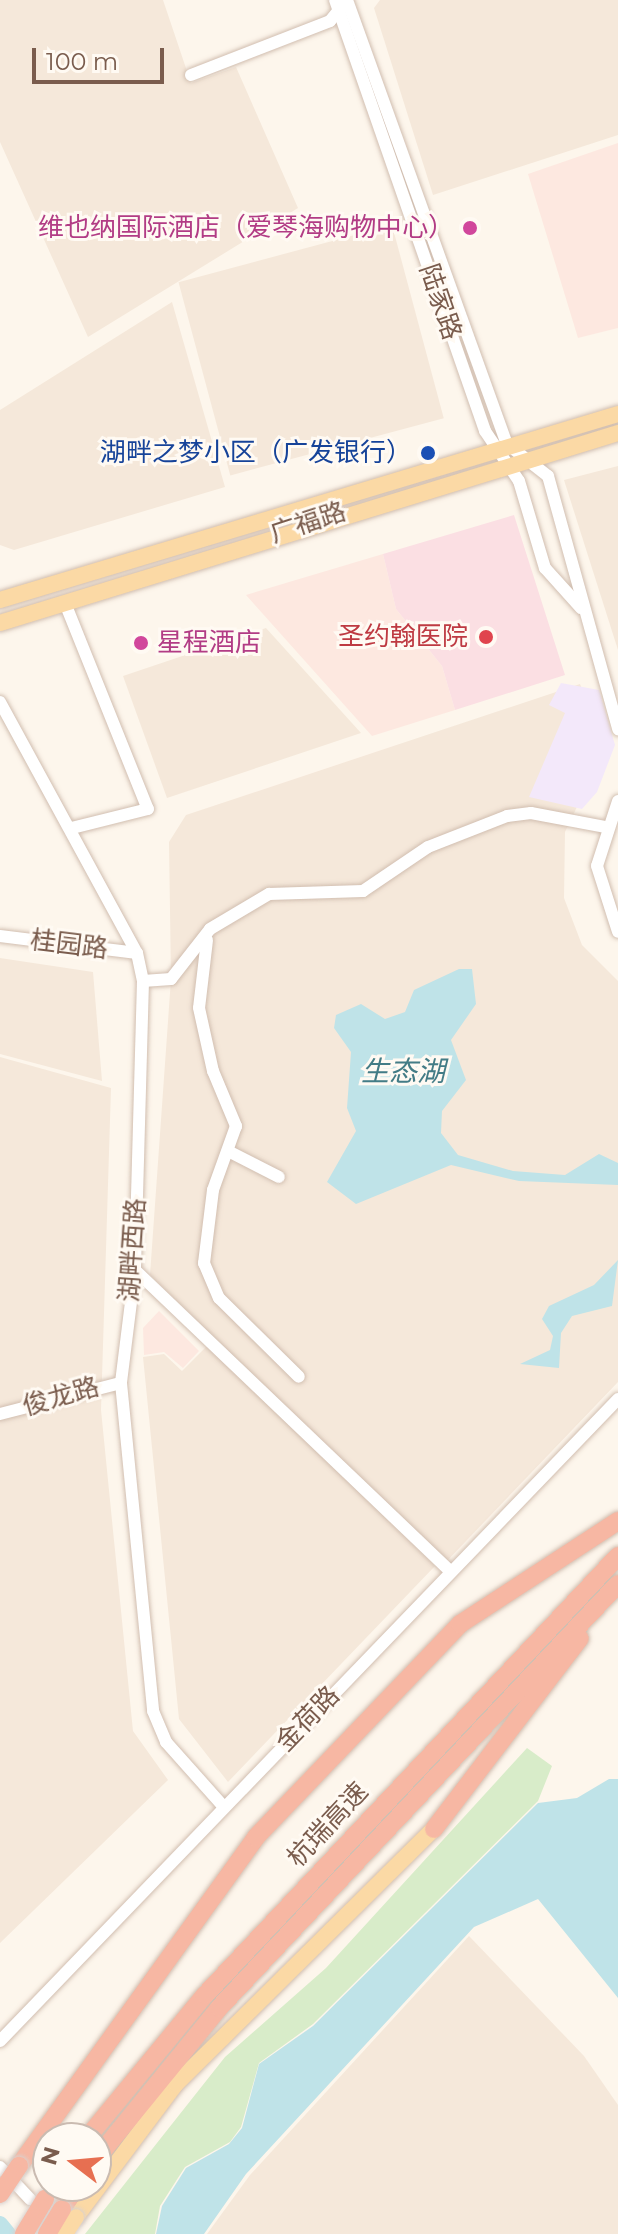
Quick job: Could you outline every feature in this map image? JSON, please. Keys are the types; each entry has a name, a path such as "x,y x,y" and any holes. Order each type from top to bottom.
{"highway":[{"path":"0,2194 248,1846 460,1624 618,1521"},
{"name":"杭瑞高速","path":"100,2122 213,1985 618,1556"},
{"path":"434,1829 618,1587"},
{"name":"杭瑞高速","path":"112,2139 219,2008 618,1587"},
{"path":"24,2234 40,2202"},
{"path":"47,2234 69,2213 72,2202"}],"main road":[{"name":"广福路","path":"0,600 501,446 618,414"},
{"name":"广福路","path":"0,623 618,433"},
{"path":"65,2234 69,2213 176,2084 434,1829"}],"street":[{"path":"191,75 330,21 340,3"},
{"name":"陆家路","path":"340,3 501,446 505,466 519,481 545,568 581,608"},
{"name":"陆家路","path":"501,446 548,476 581,608 618,729"},
{"path":"65,603 148,809 72,828"},
{"name":"湖畔西路","path":"0,702 72,828 137,953 143,981 135,1270 121,1383 153,1711 166,1742 224,1807"},
{"path":"618,801 605,827 600,892 618,932"},
{"path":"143,981 171,979 210,929 269,894 339,896 376,886 428,847 507,816 531,813 605,827"},
{"path":"210,929 199,1008 213,1071 236,1126 213,1190 208,1280 299,1377"},
{"name":"桂园路","path":"0,936 137,953"},
{"path":"228,1151 279,1177"},
{"path":"135,1270 451,1572"},
{"name":"俊龙路","path":"0,1414 121,1383"},
{"name":"金荷路","path":"0,2041 618,1399"},
{"path":"0,2167 32,2188"}],"shaded area":[{"path":"0,0 163,0 191,83 236,67 298,208 88,337 0,142"},
{"path":"380,0 618,0 618,135 433,195 374,8"},
{"path":"618,143 618,328 578,338 528,174"},
{"path":"392,225 444,418 230,475 179,282"},
{"path":"172,302 225,487 14,550 0,545 0,410"},
{"path":"618,466 618,650 564,480"},
{"name":"圣约翰医院","path":"514,515 565,675 455,710 442,666 396,609 383,554"},
{"path":"383,554 396,609 442,666 455,710 372,736 246,595"},
{"path":"266,628 361,733 167,798 123,676"},
{"path":"561,683 599,690 615,745 597,792 582,809 529,797 565,713 549,705"},
{"path":"580,684 606,746 565,832 564,898 582,945 618,981 618,1382 445,1563 150,1275 171,979 169,842 186,815"},
{"path":"0,958 93,972 102,1081 0,1054"},
{"path":"0,1057 111,1088 101,1410 133,1731 168,1780 0,1943"},
{"path":"159,1311 199,1351 183,1368 164,1352 144,1355 143,1328"},
{"path":"208,1345 435,1566 228,1782 179,1719 143,1357 164,1354 182,1371"},
{"path":"469,1936 584,2056 618,2105 618,2234 207,2234 250,2175"}],"green space":[{"path":"527,1748 552,1766 538,1801 313,2024 259,2063 241,2127 230,2142 185,2167 160,2206 155,2234 85,2234 225,2057 326,1968"}],"water":[{"name":"生态湖","path":"459,969 472,969 476,1004 451,1040 466,1080 442,1111 441,1133 458,1155 513,1171 565,1175 599,1154 618,1163 618,1185 519,1181 451,1165 356,1204 327,1182 356,1131 347,1108 351,1052 334,1028 336,1015 361,1004 385,1019 405,1012 414,990"},
{"path":"618,1260 612,1306 572,1316 561,1333 559,1368 520,1364 550,1350 553,1336 542,1319 549,1306 594,1285"},
{"path":"609,1779 618,1779 618,1998 538,1899 474,1927 246,2174 204,2234 156,2234 162,2206 186,2168 229,2144 242,2128 259,2064 313,2026 538,1803 577,1798"}],"waterway":[{"path":"0,2224 8,2234"}],"place":[{"name":"维也纳国际酒店（爱琴海购物中心）","path":"470,228"},
{"name":"湖畔之梦小区（广发银行）","path":"428,453"},
{"name":"圣约翰医院","path":"486,637"},
{"name":"星程酒店","path":"141,643"}]}
